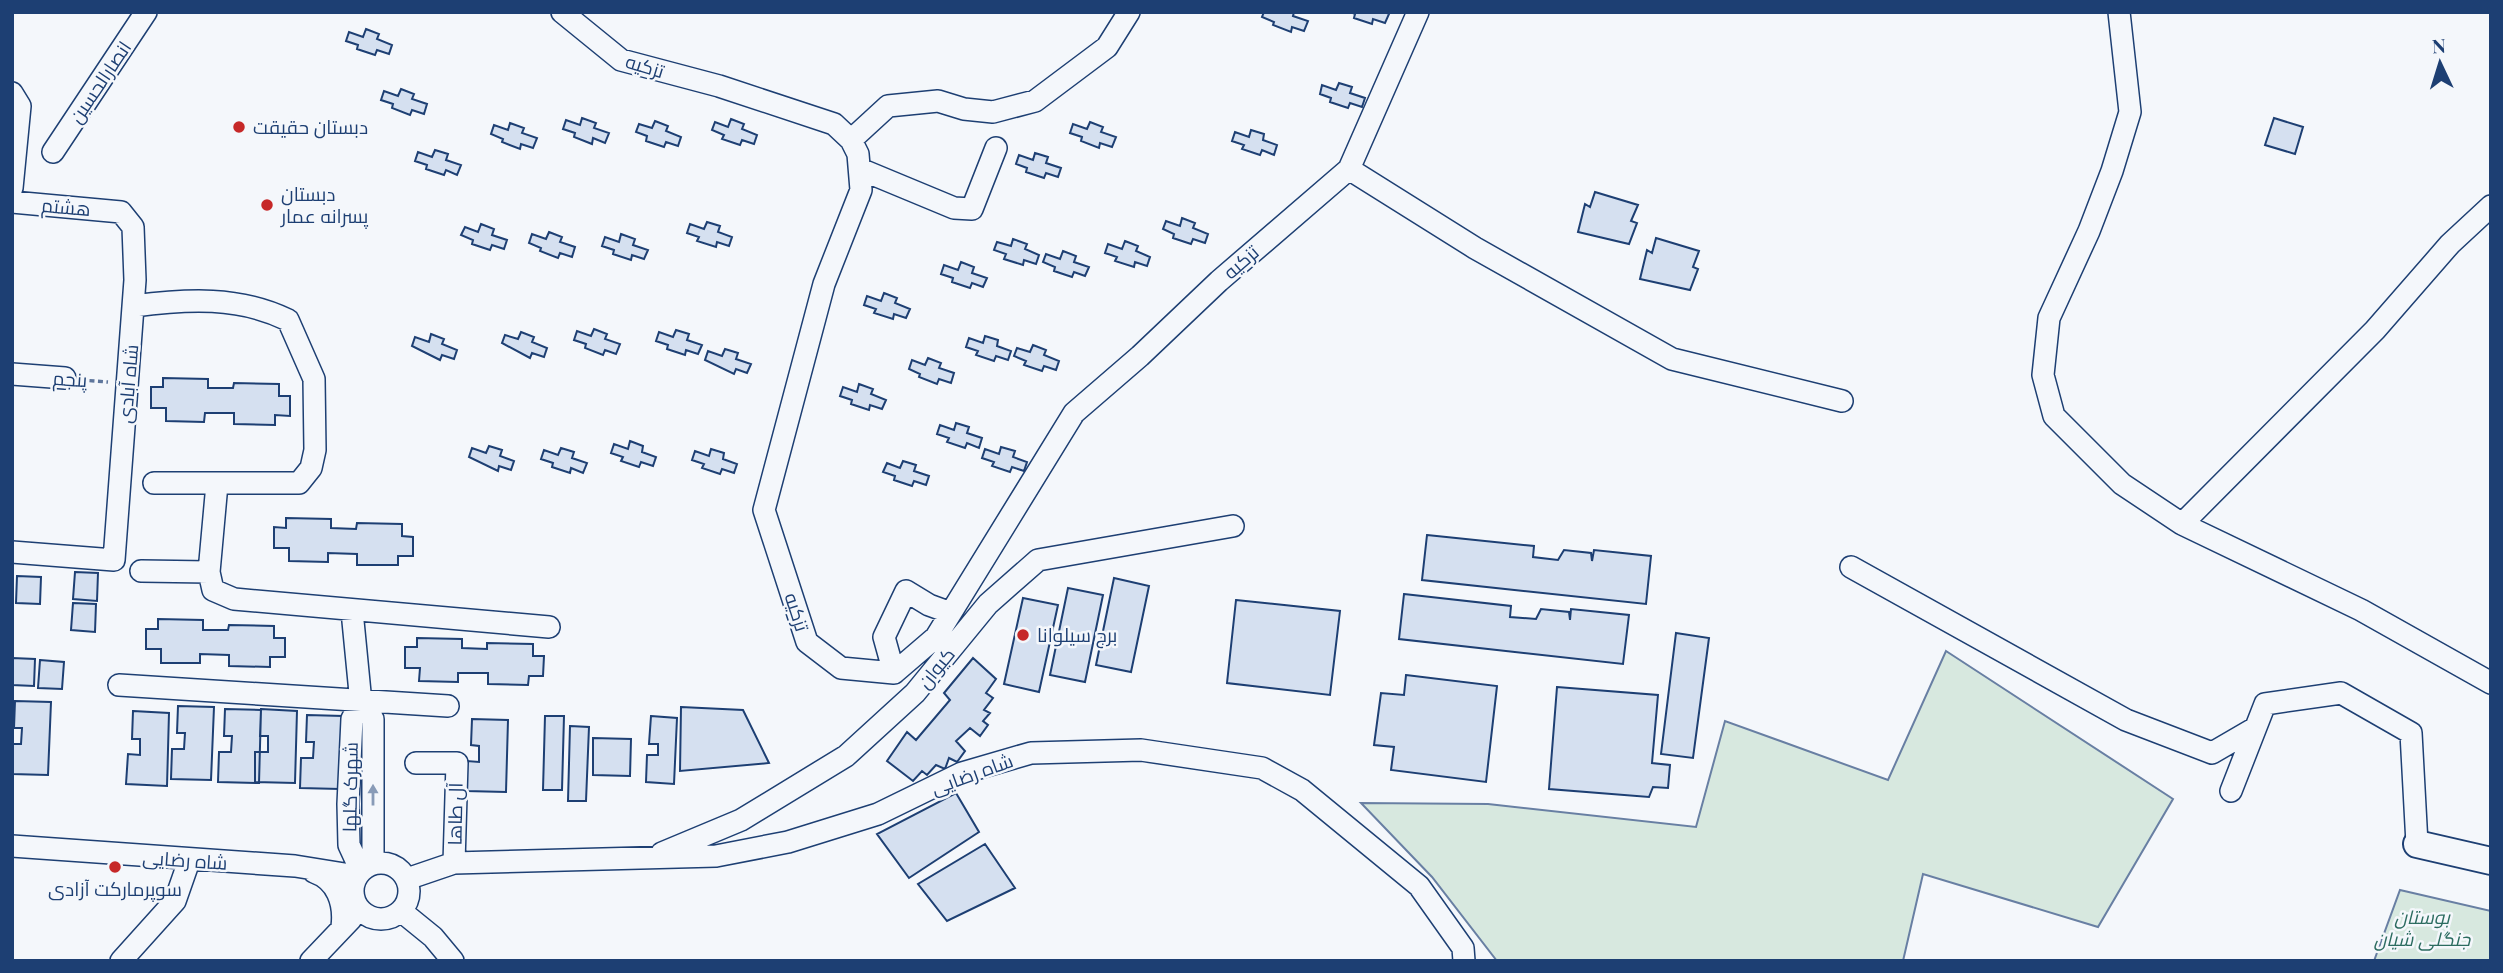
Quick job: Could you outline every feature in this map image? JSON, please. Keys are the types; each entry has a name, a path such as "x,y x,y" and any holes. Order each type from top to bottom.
{"main road":[{"path":"2417,844 2491,861"}],"street":[{"name":"انصارالحسین","path":"53,152 146,12"},
{"name":"تزکیه","path":"562,12 621,60 719,86 834,124 851,140 860,169 861,190 824,284 764,510 807,642 841,668 894,673 936,637 1074,414 1219,281 1349,169"},
{"path":"851,140 888,106 938,101 964,109 993,112 1035,101 1107,47 1129,12"},
{"path":"1418,12 1349,169 1475,247 1672,359 1842,401"},
{"path":"2119,12 2130,112 2089,232 2049,318 2043,375 2054,416 2122,484 2182,524 2361,610 2491,682"},
{"path":"12,188 16,100"},
{"path":"860,169 954,208 972,209 996,148"},
{"name":"هشتم","path":"12,202 121,212"},
{"path":"2182,524 2375,330 2451,244 2491,206"},
{"name":"شاه آبادی","path":"12,552 114,560 134,306 133,227 121,212"},
{"path":"134,306 187,299 226,302 270,311 288,320 301,342 314,379 315,450 311,468 299,483 154,483"},
{"name":"پنجم","path":"12,374 65,378"},
{"path":"217,484 209,572 213,590 234,598 352,611 549,627"},
{"name":"کیوان","path":"651,858 741,820 846,756 915,693 988,604 1038,560 1233,526"},
{"path":"1851,567 2126,720 2212,753 2255,728"},
{"path":"141,571 209,572"},
{"path":"894,673 884,637 906,591 929,605 951,613"},
{"name":"شهرک گلها","path":"352,611 361,702 373,719 363,870"},
{"path":"119,685 448,706"},
{"path":"2231,791 2264,704 2341,693 2411,733 2417,844"},
{"name":"شاه رضایی","path":"407,879 454,863 716,856 788,842 878,814 962,773 1031,753 1142,750 1262,768 1302,790 1419,886 1463,948 1464,961"},
{"name":"آل طاها","path":"416,763 457,763 454,863"},
{"name":"شاه رضایی","path":"12,846 189,861 363,870"},
{"path":"121,961 175,901 189,861"},
{"path":"295,866 327,877 332,882 341,902 342,927"},
{"path":"395,866 407,879 409,896 401,911 385,919 376,919 360,910 353,894 363,870 395,866"},
{"path":"311,961 360,910"},
{"path":"401,911 433,937 453,961"}],"path":[{"name":"پنجم","path":"65,378 128,383"}],"green space":[{"path":"1946,651 2173,799 2098,927 1923,874 1903,961 1497,961 1432,877 1361,803 1488,804 1696,827 1725,721 1888,780"},
{"name":"بوستان جنگلی شیان","path":"2400,890 2491,911 2491,961 2374,961"}],"building":[{"path":"1264,12 1294,12 1293,16 1308,21 1304,31 1292,27 1291,32 1262,17"},
{"path":"1351,12 1389,14 1385,23 1373,19 1372,24 1354,18 1355,14"},
{"path":"366,29 379,34 377,39 392,45 389,54 377,50 375,55 357,49 358,45 346,41 349,32 363,37"},
{"path":"1339,83 1352,87 1350,93 1365,98 1362,107 1350,103 1348,108 1330,102 1331,98 1320,94 1322,85 1336,90"},
{"path":"401,89 414,94 412,99 427,104 424,114 412,110 410,115 381,100 384,91 398,96"},
{"path":"582,118 596,123 594,128 609,133 605,143 593,138 592,144 563,129 566,120 580,125"},
{"path":"2274,118 2303,127 2295,154 2265,145"},
{"path":"731,119 744,124 742,129 757,135 754,144 742,140 740,145 722,139 724,135 712,130 715,122 728,127"},
{"path":"655,121 668,126 666,131 681,137 678,146 666,142 664,147 646,141 647,136 636,132 639,124 652,128"},
{"path":"1090,122 1103,127 1101,132 1116,137 1112,147 1100,143 1099,148 1070,133 1073,124 1087,129"},
{"path":"510,123 524,128 522,133 537,138 533,148 521,144 520,149 491,134 494,125 508,130"},
{"path":"1251,130 1264,134 1263,140 1277,145 1274,155 1262,150 1260,155 1242,149 1244,145 1232,141 1235,132 1249,137"},
{"path":"435,150 448,154 446,160 461,165 457,175 446,170 444,175 426,169 427,165 415,161 418,152 432,157"},
{"path":"1035,153 1048,157 1046,163 1061,168 1058,177 1046,173 1044,178 1026,172 1027,168 1016,164 1019,155 1033,160"},
{"path":"1595,192 1638,205 1631,221 1637,223 1629,244 1578,232 1585,204 1590,207"},
{"path":"1182,218 1195,223 1193,228 1208,234 1205,243 1193,239 1191,244 1173,238 1174,234 1163,229 1166,221 1180,226"},
{"path":"707,222 720,226 718,232 732,237 729,246 717,242 716,247 697,241 699,237 687,233 690,224 704,229"},
{"path":"481,224 494,229 492,235 507,240 504,249 492,245 490,250 472,244 473,240 461,235 465,227 478,232"},
{"path":"549,232 562,237 560,242 575,247 572,257 560,253 558,258 529,243 532,234 546,239"},
{"path":"621,234 635,239 633,245 648,250 644,259 632,255 631,260 613,254 614,250 602,246 605,237 619,242"},
{"path":"1656,238 1699,251 1693,267 1698,269 1690,290 1640,279 1647,250 1652,253"},
{"path":"1013,239 1027,244 1025,249 1039,255 1036,264 1024,260 1023,265 1004,259 1006,254 994,250 997,242 1011,246"},
{"path":"1125,241 1138,246 1136,251 1150,257 1147,266 1135,262 1134,267 1115,261 1117,257 1105,253 1108,244 1122,249"},
{"path":"1063,251 1076,256 1074,262 1089,267 1085,276 1074,272 1072,277 1054,271 1055,267 1043,262 1046,254 1060,259"},
{"path":"961,262 974,267 972,273 987,278 983,287 972,283 970,288 952,282 953,278 941,274 944,265 958,270"},
{"path":"884,293 897,298 895,303 910,309 906,318 894,314 893,319 874,313 876,309 864,305 867,296 881,301"},
{"path":"594,329 607,334 605,339 620,344 616,354 605,350 603,355 574,340 577,331 591,336"},
{"path":"676,330 689,334 687,340 702,345 698,354 686,350 685,355 667,349 668,345 656,341 659,332 673,337"},
{"path":"521,332 534,337 532,342 547,348 544,357 532,353 530,358 502,343 505,335 518,339"},
{"path":"431,334 444,339 442,344 457,350 454,359 442,355 440,360 412,346 415,337 429,342"},
{"path":"985,336 998,340 997,346 1011,351 1008,360 996,356 994,361 976,355 978,351 966,347 969,338 983,343"},
{"path":"1033,345 1046,350 1044,355 1059,361 1056,370 1044,366 1042,371 1024,365 1026,361 1014,356 1017,348 1030,352"},
{"path":"725,349 738,353 736,359 751,364 747,373 736,369 734,374 705,360 708,351 722,356"},
{"path":"928,358 941,363 939,368 954,373 951,383 939,379 937,384 919,377 920,374 909,369 912,360 925,365"},
{"path":"163,378 208,379 208,388 233,388 234,383 279,384 279,396 290,396 290,416 275,415 275,425 234,424 234,413 205,413 204,422 166,421 166,408 151,408 151,387 163,387"},
{"path":"859,384 873,389 871,394 886,400 882,409 870,405 869,410 851,404 852,400 840,396 843,387 857,392"},
{"path":"956,423 969,427 967,433 982,438 979,448 967,443 965,448 947,442 949,438 937,434 940,425 954,430"},
{"path":"630,441 643,446 642,452 656,457 653,466 641,462 639,467 621,461 623,457 611,453 614,444 628,449"},
{"path":"489,446 502,450 500,456 514,461 511,470 499,466 498,471 469,457 472,448 486,453"},
{"path":"1001,447 1015,451 1013,457 1027,462 1024,471 1012,467 1010,472 992,466 994,462 982,458 985,449 999,454"},
{"path":"561,448 574,452 572,458 587,463 583,473 571,468 570,473 552,467 553,463 541,459 544,450 558,455"},
{"path":"711,449 724,453 723,459 737,464 734,473 722,469 720,474 702,468 704,464 692,460 695,451 709,456"},
{"path":"903,461 916,465 914,471 929,476 926,485 914,481 912,486 894,480 895,476 883,472 887,463 900,468"},
{"path":"286,518 331,519 331,528 356,529 357,523 402,524 402,536 413,537 413,556 398,556 398,565 357,565 357,554 328,553 328,562 289,561 289,548 274,548 274,527 286,528"},
{"path":"1427,535 1534,546 1533,557 1558,560 1564,550 1591,553 1592,561 1594,550 1651,556 1646,604 1422,580"},
{"path":"75,572 98,573 97,601 73,599"},
{"path":"17,576 41,577 40,604 16,603"},
{"path":"1114,578 1149,586 1131,672 1096,665"},
{"path":"1068,588 1103,595 1085,682 1050,675"},
{"path":"1404,594 1511,606 1510,617 1536,619 1541,609 1569,612 1570,620 1571,609 1629,615 1623,664 1399,639"},
{"path":"1023,598 1058,605 1039,692 1004,684"},
{"path":"1236,600 1340,611 1330,695 1227,683"},
{"path":"73,603 96,604 95,632 71,630"},
{"path":"158,619 203,620 203,630 228,630 229,625 274,626 274,638 285,638 285,657 270,657 270,667 229,666 229,655 200,654 200,663 161,663 161,649 146,649 146,629 158,629"},
{"path":"1676,633 1709,638 1693,758 1661,754"},
{"path":"417,638 462,639 462,648 487,649 487,643 533,644 533,656 544,656 543,676 529,676 528,685 488,684 488,673 458,673 458,682 419,681 420,668 405,668 405,647 417,647"},
{"path":"12,658 35,659 34,686 12,685"},
{"path":"973,658 996,679 986,693 993,698 984,710 990,713 983,721 988,725 980,736 970,728 956,741 965,751 957,762 949,758 945,769 936,765 927,775 922,771 913,781 887,761 907,732 916,740 950,700 944,693"},
{"path":"40,660 64,662 62,689 38,688"},
{"path":"1406,675 1497,686 1486,782 1391,770 1394,747 1374,745 1381,693 1404,695"},
{"path":"1557,687 1658,695 1652,763 1670,765 1668,788 1653,787 1649,797 1549,789"},
{"path":"15,701 51,702 48,775 12,774 12,744 21,744 22,728 14,728"},
{"path":"178,706 214,707 211,780 171,779 172,749 184,749 185,733 177,733"},
{"path":"681,707 743,710 769,763 680,771"},
{"path":"225,709 261,710 259,783 218,782 219,752 231,752 232,736 224,736"},
{"path":"261,709 297,711 295,783 255,782 255,752 268,752 268,736 260,736"},
{"path":"133,711 169,713 167,786 126,784 128,754 140,755 140,739 132,739"},
{"path":"307,715 343,716 340,789 300,788 301,758 313,758 314,742 306,742"},
{"path":"545,716 564,716 562,790 543,790"},
{"path":"651,716 677,718 674,784 646,782 647,755 658,755 658,744 649,744"},
{"path":"472,719 508,720 506,792 466,791 467,761 479,762 479,746 471,745"},
{"path":"570,726 589,727 586,801 568,801"},
{"path":"593,738 631,739 630,776 593,775"},
{"path":"956,793 979,832 909,878 877,834"},
{"path":"985,844 1015,888 947,921 918,884"}],"place":[{"name":"دبستان حقیقت","path":"239,127"},
{"name":"دبستان پسرانه عمار","path":"267,205"},
{"name":"برج سیلوانا","path":"1023,635"},
{"name":"سوپرمارکت آزادی","path":"115,867"}]}
